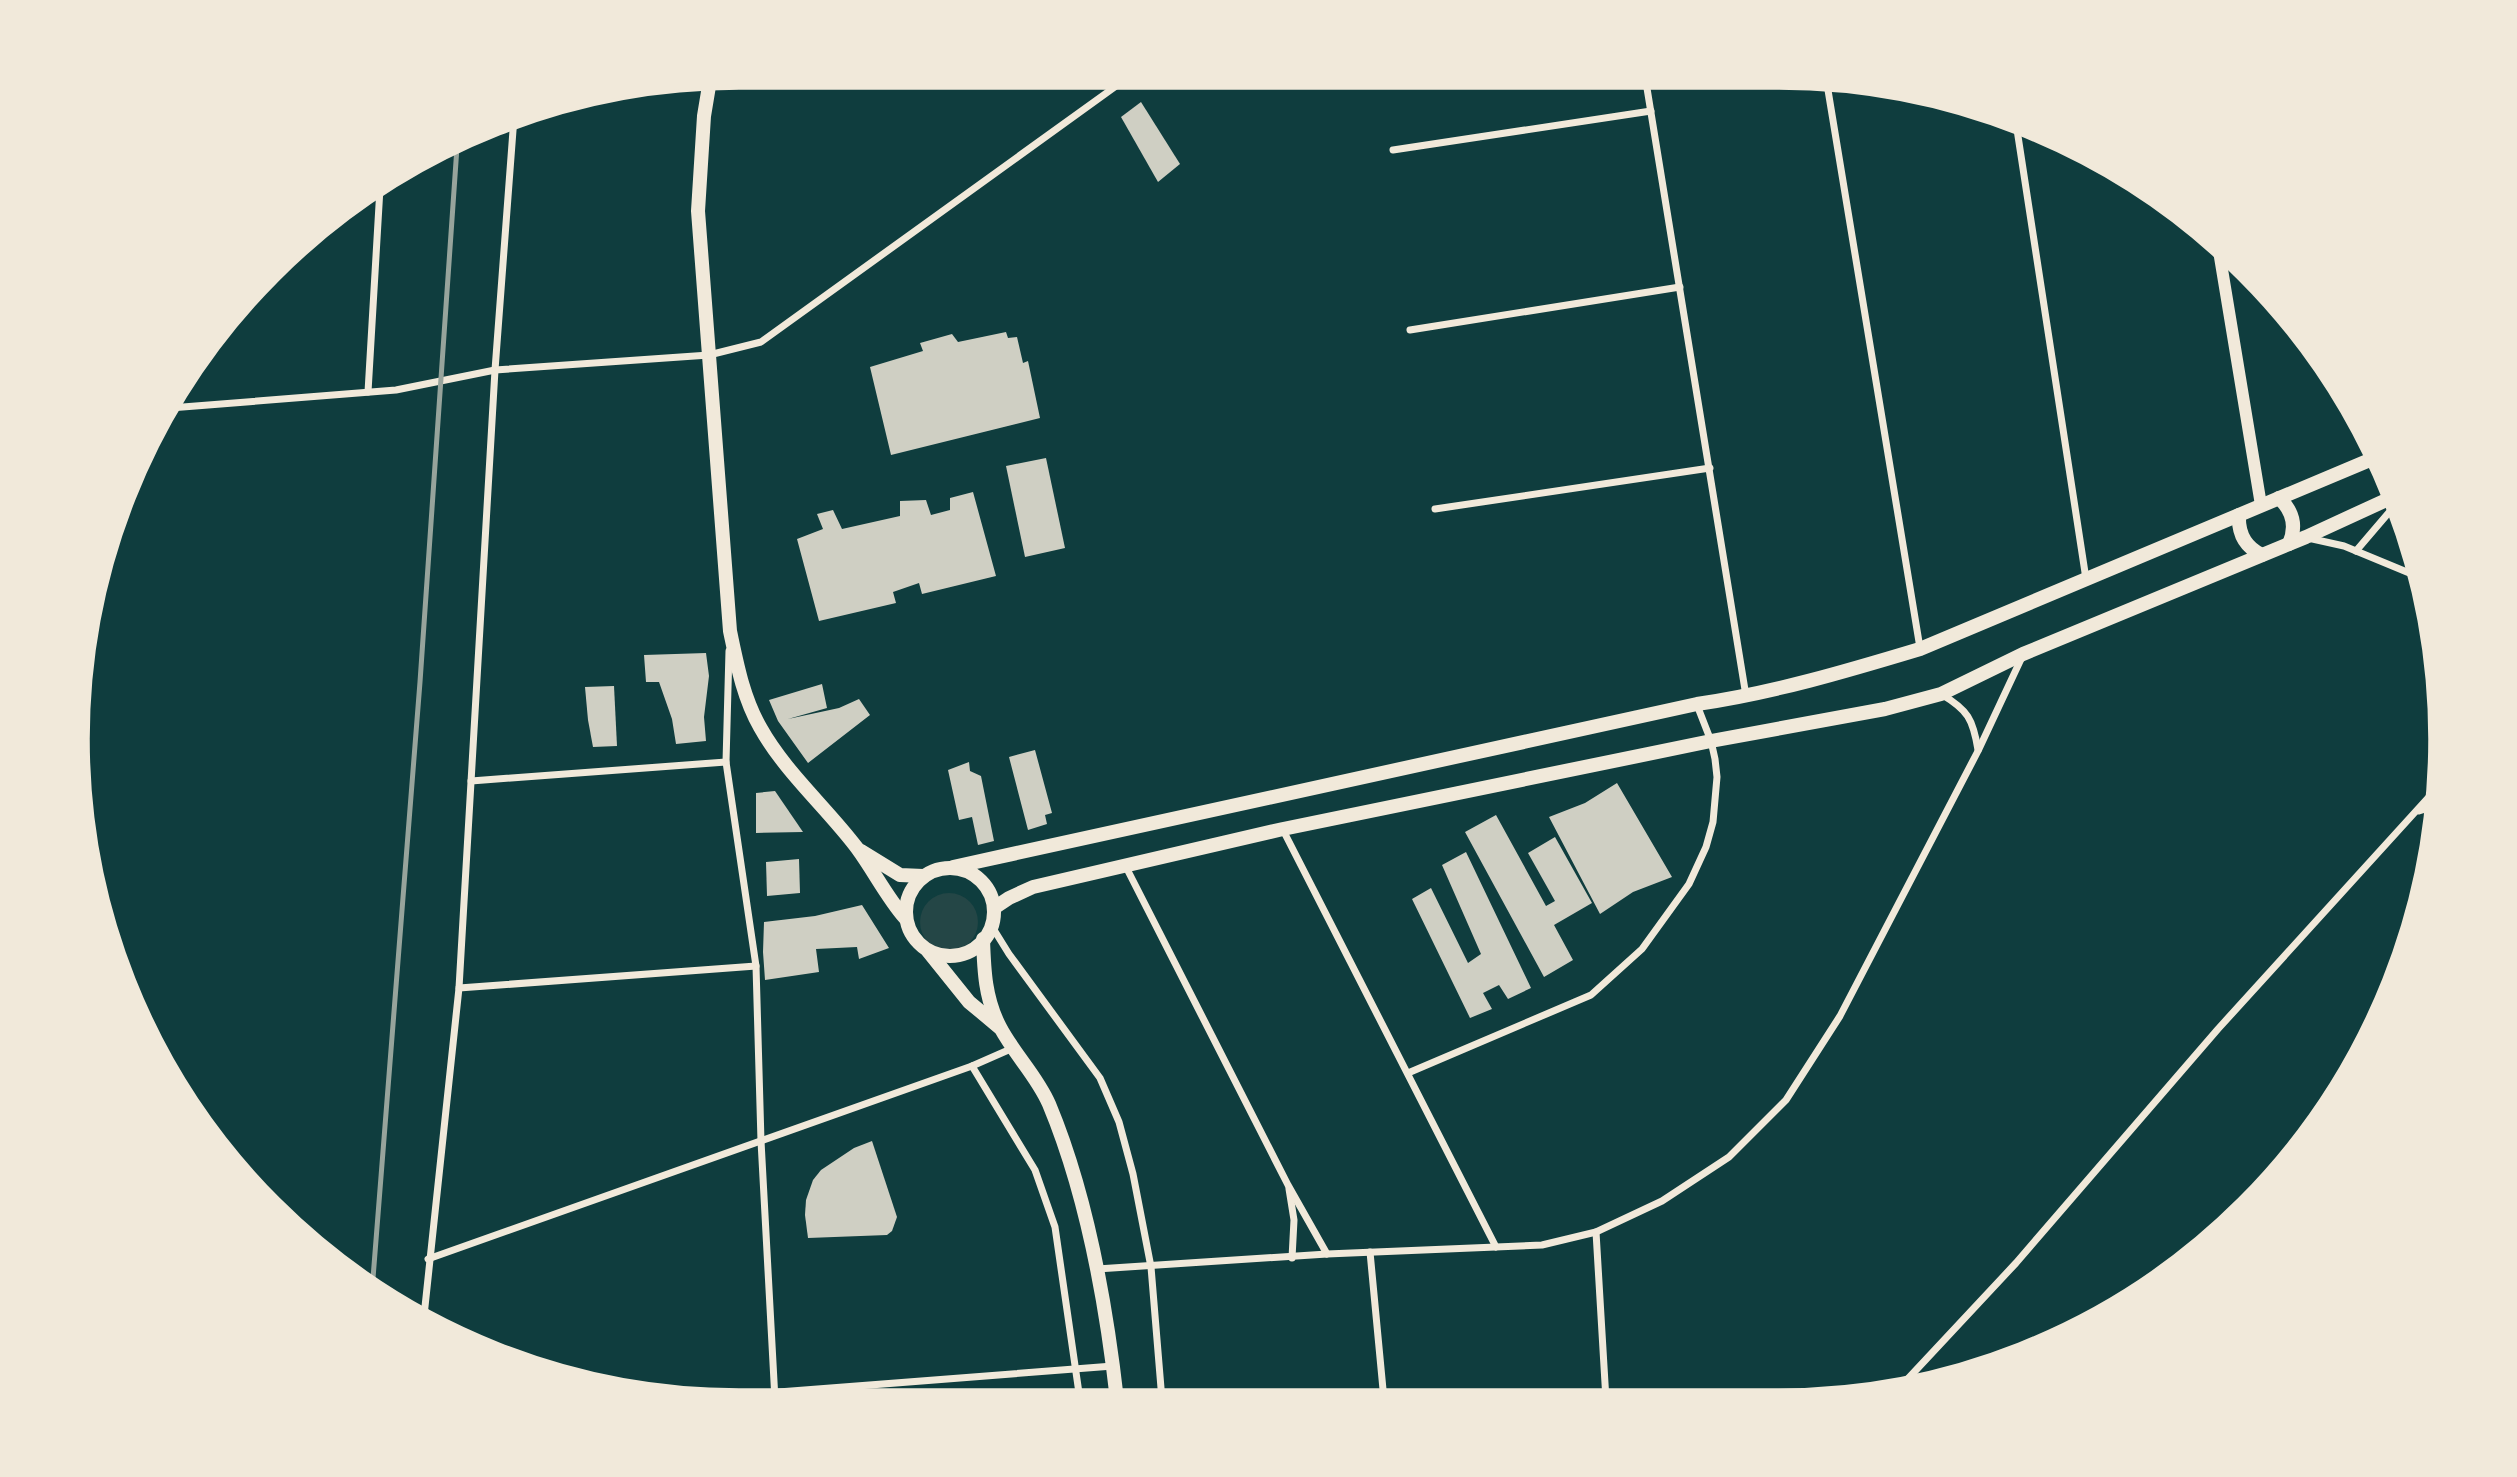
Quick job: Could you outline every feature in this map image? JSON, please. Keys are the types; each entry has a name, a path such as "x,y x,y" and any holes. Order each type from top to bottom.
{"main road":[{"path":"709,89 704,116 698,211 730,631 741,684 760,727 857,849 890,902 905,918 911,934 969,1002 1000,1028"},
{"path":"857,849 900,875 923,876 953,867 1697,704 1746,697 1920,649 2367,461"},
{"path":"2279,498 2293,519 2293,536 2289,544"},
{"path":"994,908 1033,887 1283,829 1711,741 1885,709 1941,694 2023,654 2306,537 2384,501"},
{"path":"2239,515 2240,531 2244,539 2255,552 2263,555"},
{"path":"928,951 949,957 971,951 983,939 991,925 994,908 989,890 972,873 953,867"},
{"path":"905,918 912,889 923,876"},
{"path":"983,939 990,1003 1000,1028 1048,1101 1071,1165 1096,1269 1116,1390"}],"street":[{"path":"178,407 396,390 495,370 709,355 761,342 1113,88"},
{"path":"1647,88 1746,697"},
{"path":"1828,90 1920,649"},
{"path":"1393,150 1651,111"},
{"path":"425,1308 459,988 495,370 513,128"},
{"path":"2018,133 2086,580"},
{"path":"368,392 380,195"},
{"path":"2220,261 2261,505"},
{"path":"1410,330 1680,287"},
{"path":"1435,509 1710,468"},
{"path":"2357,551 2389,513"},
{"path":"2306,537 2344,546 2408,572"},
{"path":"730,631 726,762 756,966 761,1141 774,1390"},
{"path":"1096,1269 1327,1254 1542,1245 1596,1232 1662,1201 1729,1157 1786,1100 1840,1016 1978,751 2023,654"},
{"path":"1941,694 1960,705 1973,724 1978,751"},
{"path":"1408,1073 1591,995 1642,948 1689,884 1706,847 1713,822 1717,777 1711,741 1697,704"},
{"path":"471,780 726,762"},
{"path":"1910,1376 2015,1263 2218,1029 2426,801"},
{"path":"2418,811 2425,809"},
{"path":"1283,829 1496,1247"},
{"path":"1126,867 1288,1185 1307,1214 1327,1254"},
{"path":"991,925 1009,954 1100,1078 1119,1122 1133,1174 1151,1267 1161,1390"},
{"path":"459,988 756,966"},
{"path":"428,1259 972,1066 1014,1048"},
{"path":"972,1066 1035,1170 1055,1227 1079,1390"},
{"path":"1288,1185 1294,1220 1292,1258"},
{"path":"1596,1232 1605,1390"},
{"path":"1370,1252 1383,1390"},
{"path":"850,1390 1113,1366"}],"shaded area":[{"path":"949,893 960,895 973,906 978,922 976,933 965,946 949,951 938,949 925,938 920,922 922,911 933,898"}],"building":[{"path":"1141,102 1180,164 1158,182 1121,117"},
{"path":"1006,332 1008,338 1017,337 1023,363 1028,361 1040,418 891,455 870,367 923,351 920,343 952,334 958,342"},
{"path":"1046,458 1065,548 1025,557 1006,466"},
{"path":"973,492 996,576 922,594 919,583 893,592 896,603 819,621 797,539 823,529 817,514 833,510 842,529 900,516 900,501 926,500 931,515 950,510 950,498"},
{"path":"706,653 709,676 704,717 706,741 676,744 672,719 659,682 646,682 644,655"},
{"path":"822,684 827,708 788,719 839,708 859,699 870,715 808,763 778,721 769,700"},
{"path":"614,686 617,746 593,747 585,687"},
{"path":"1035,750 1052,813 1045,815 1047,824 1028,830 1009,757"},
{"path":"969,762 970,771 981,776 994,841 978,845 972,817 959,820 948,770"},
{"path":"1617,783 1672,877 1633,892 1600,914 1549,817 1585,803"},
{"path":"775,791 803,832 756,833 756,793"},
{"path":"1496,815 1546,906 1555,901 1528,853 1555,837 1592,903 1554,925 1573,960 1544,977 1465,832"},
{"path":"1466,852 1531,988 1508,999 1499,985 1483,993 1492,1009 1470,1018 1412,899 1431,888 1468,963 1481,954 1442,865"},
{"path":"799,859 800,893 767,896 766,862"},
{"path":"862,905 889,948 859,959 857,947 816,949 819,972 765,980 764,922 815,916"},
{"path":"872,1141 897,1217 892,1231 887,1235 808,1238 806,1200 813,1180 821,1170 854,1148"}],"railway":[{"path":"373,1277 420,682 457,152"}]}
